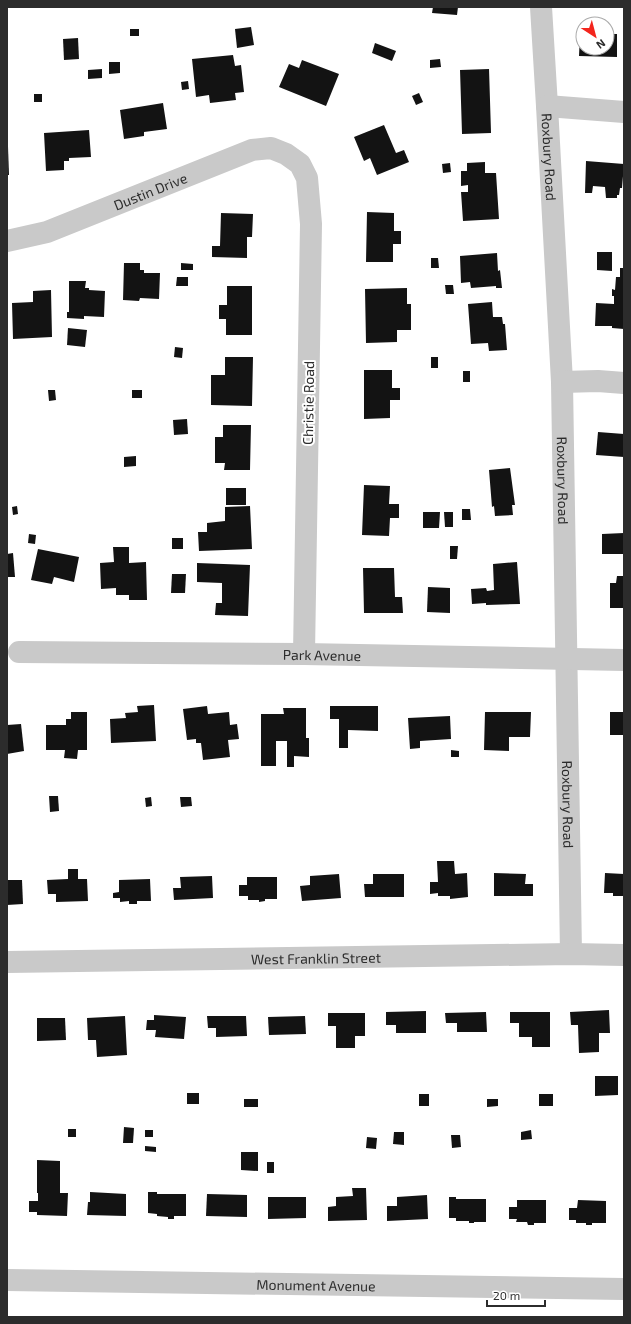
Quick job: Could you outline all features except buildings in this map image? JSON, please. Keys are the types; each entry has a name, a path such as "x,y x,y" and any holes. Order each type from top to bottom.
{"street":[{"name":"Roxbury Road","path":"541,7 562,382 571,954"},
{"path":"547,106 624,112"},
{"name":"Dustin Drive","path":"7,241 47,232 252,150 271,148 291,157"},
{"name":"Christie Road","path":"291,157 300,164 307,178 311,224 304,654"},
{"path":"562,382 598,381 624,383"},
{"name":"Park Avenue","path":"19,652 304,654 624,660"},
{"name":"West Franklin Street","path":"7,962 571,954 624,955"},
{"name":"Monument Avenue","path":"7,1280 624,1289"}]}
